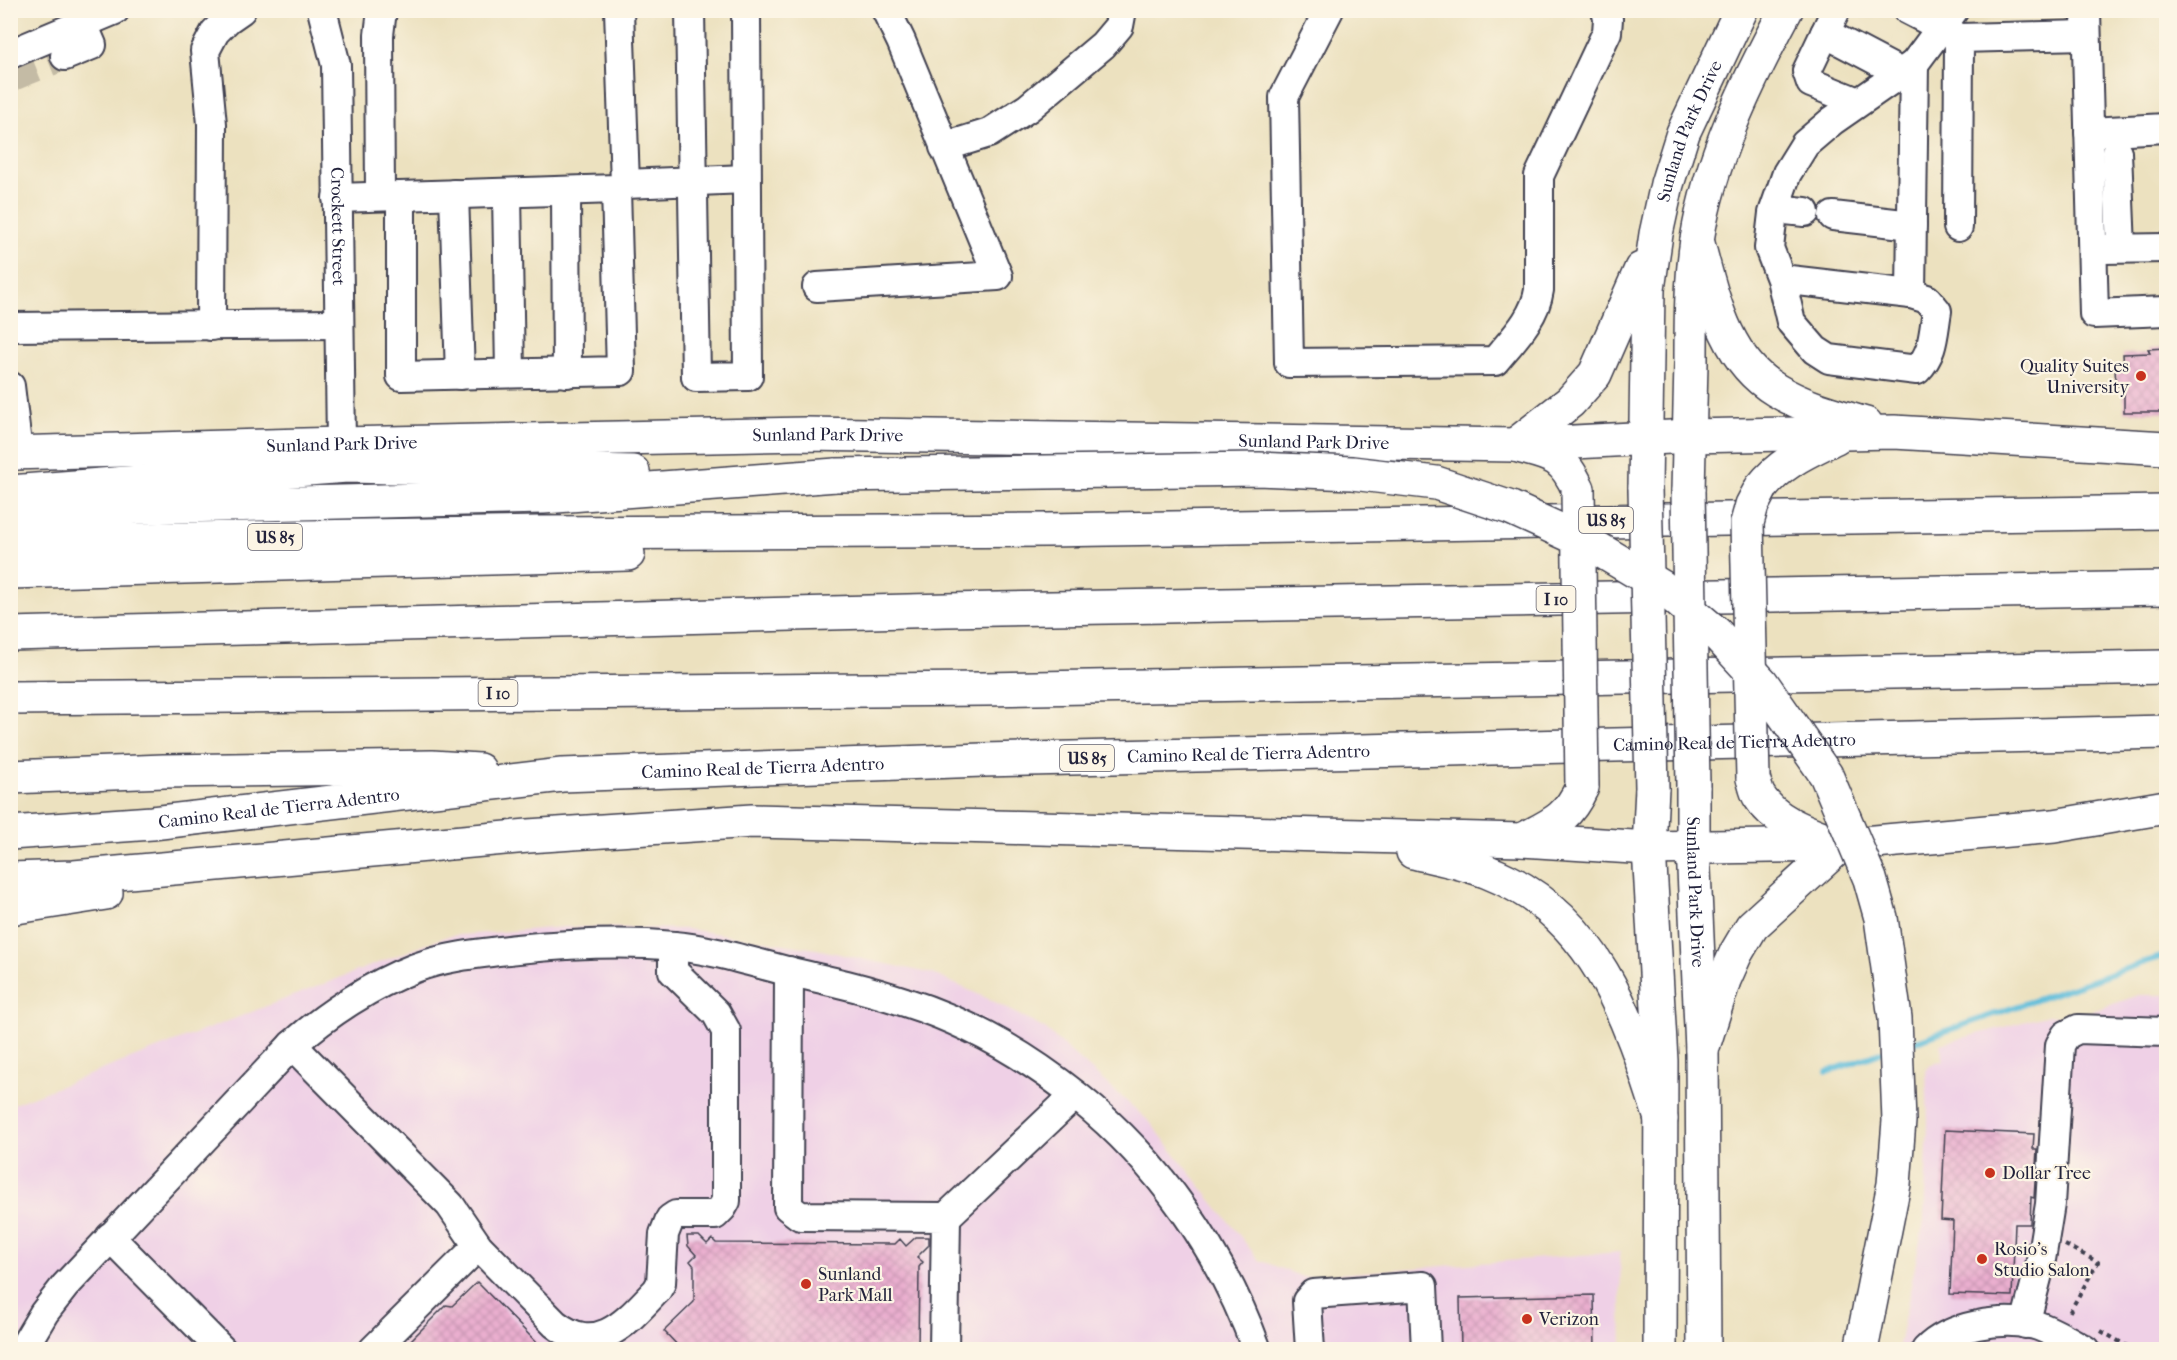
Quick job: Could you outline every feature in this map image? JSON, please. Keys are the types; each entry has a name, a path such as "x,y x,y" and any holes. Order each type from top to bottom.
{"main road":[{"name":"Sunland Park Drive","path":"1660,1350 1661,1062 1649,848 1652,788 1645,488 1648,289 1656,234 1667,184 1683,133 1741,10"},
{"name":"Sunland Park Drive","path":"1704,1350 1702,1050 1693,847 1688,491 1691,309 1697,240 1715,167 1752,74 1786,10"},
{"path":"1515,445 1570,402 1595,374 1656,234"},
{"path":"1697,240 1717,314 1733,345 1752,369 1774,390 1807,406 1894,432"},
{"path":"1690,436 1894,432 2166,448"},
{"name":"Sunland Park Drive","path":"13,454 806,434 1515,445 1690,436"},
{"path":"1841,845 1789,824 1770,810 1758,795 1753,778 1747,523 1752,505 1770,476 1787,462 1843,434"},
{"path":"1515,445 1555,456 1571,473 1578,489 1582,787 1573,807 1556,822 1522,840"},
{"path":"10,492 347,466 836,475 1259,469 1353,473 1436,483 1511,508 1590,544 1662,587 1715,632 1762,683 1826,775 1870,879 1881,918 1895,1018 1899,1121 1894,1184 1861,1350"},
{"path":"10,515 140,507 543,497 836,475"},
{"name":"US 85","path":"10,542 540,533 1047,530 2166,512"},
{"path":"10,572 724,552 1047,530"},
{"name":"I 10","path":"10,634 958,610 2166,588"},
{"name":"I 10","path":"10,698 996,688 2166,667"},
{"name":"Camino Real de Tierra Adentro","path":"10,833 152,823 562,775 983,760 2166,732"},
{"path":"10,777 164,771 432,767 562,775"},
{"path":"10,879 74,877 528,836 752,821 1522,840 1649,848 1841,845 2054,826 2166,807"},
{"path":"1344,836 1479,868 1506,880 1547,907 1586,948 1615,993 1637,1043 1661,1119"},
{"path":"1702,1050 1724,980 1736,952 1752,926 1841,845"},
{"path":"10,908 81,898 291,859"}],"street":[{"path":"10,54 115,10"},
{"path":"211,326 212,124 205,51 215,32 241,10"},
{"name":"Crockett Street","path":"322,10 336,65 341,444"},
{"path":"384,12 379,35 401,376 621,371 619,10"},
{"path":"690,10 696,377 748,376 746,10"},
{"path":"816,287 998,276 886,10"},
{"path":"944,147 989,133 1028,108 1103,45 1119,26 1122,10"},
{"path":"1329,10 1284,97 1289,363 1495,361 1530,318 1538,303 1539,176 1607,32 1606,10"},
{"path":"1908,10 1950,24 2086,23 2094,314 2166,311"},
{"path":"1858,102 1811,83 1807,71 1830,22 1908,68"},
{"path":"65,56 92,45 83,24"},
{"path":"1781,279 1911,294 1927,298 1937,311 1932,346 1926,360 1917,370 1829,358 1815,350 1791,322 1781,279 1769,248 1775,209 1787,173 1805,144 1832,121 1908,68 1950,24"},
{"path":"1950,24 1958,226"},
{"path":"1908,68 1912,225 1911,294"},
{"path":"2089,132 2166,128"},
{"path":"2117,152 2121,248"},
{"path":"337,198 566,191 746,179"},
{"path":"566,191 567,373"},
{"path":"507,193 510,374"},
{"path":"454,194 460,375"},
{"path":"1775,209 1805,213"},
{"path":"1833,216 1912,225"},
{"path":"2092,249 2166,248"},
{"path":"10,327 339,324"},
{"path":"11,387 13,454"},
{"path":"22,1350 56,1298 110,1236 292,1045 318,1024 363,995 400,975 433,963 470,955 536,947 622,943 673,946 706,951 890,997 947,1018 1003,1045 1075,1095 1133,1148 1184,1210 1224,1273 1257,1350"},
{"path":"292,1045 450,1205 478,1246 563,1331 586,1336 602,1336 623,1325 657,1290 661,1283 664,1233 670,1219 676,1215 715,1215 726,1201 728,1185 726,1031 716,1013 673,971 673,946"},
{"path":"789,971 788,1207 800,1216 946,1217 1075,1095"},
{"path":"2025,1324 2046,1240 2060,1045 2071,1031 2078,1029 2166,1032"},
{"path":"944,1350 946,1217"},
{"path":"110,1236 222,1350"},
{"path":"373,1350 478,1246"},
{"path":"1310,1350 1307,1301 1313,1294 1423,1286 1426,1350"},
{"path":"1926,1350 1935,1340 1960,1329 1977,1325 2025,1324 2091,1339"}],"path":[{"path":"2046,1240 2062,1243 2098,1262 2069,1313 2078,1319"},
{"path":"2091,1339 2134,1350"}],"shaded area":[{"name":"Sunland Park Mall","path":"565,927 687,929 816,949 933,974 991,1000 1045,1029 1150,1122 1259,1260 1303,1277 1620,1252 1622,1349 11,1350 11,1105 448,936"},
{"path":"2139,995 2166,995 2166,1349 1898,1350 1924,1221 1928,1123 1926,1069 1935,1062 1944,1061 1940,1044 2049,1015 2070,1019"}],"building":[{"name":"Quality Suites University","path":"2166,348 2166,412 2124,412 2124,384 2116,386 2115,369 2124,368 2123,354 2150,353 2148,349"},
{"name":"Dollar Tree","path":"1945,1130 2034,1134 2033,1149 2037,1149 2034,1198 2031,1197 2030,1224 2015,1224 2012,1296 1950,1294 1953,1221 1941,1220"},
{"name":"Sunland Park Mall","path":"687,1236 699,1236 707,1244 712,1239 716,1243 895,1244 900,1239 906,1246 916,1237 929,1237 929,1245 917,1257 923,1262 919,1267 918,1350 682,1350 664,1331 694,1302 694,1266 690,1261 696,1255 688,1246"},
{"path":"477,1282 544,1350 401,1350 446,1305 452,1306"},
{"name":"Verizon","path":"1594,1295 1595,1350 1461,1350 1460,1298"}],"waterway":[{"path":"1905,1045 2166,955"},
{"path":"1827,1072 1886,1051"}],"tunnel":[{"path":"10,78 65,56"}],"place":[{"name":"Quality Suites University","path":"2141,376"},
{"name":"Dollar Tree","path":"1990,1173"},
{"name":"Rosio's Studio Salon","path":"1982,1259"},
{"name":"Sunland Park Mall","path":"806,1284"},
{"name":"Verizon","path":"1527,1319"}]}
